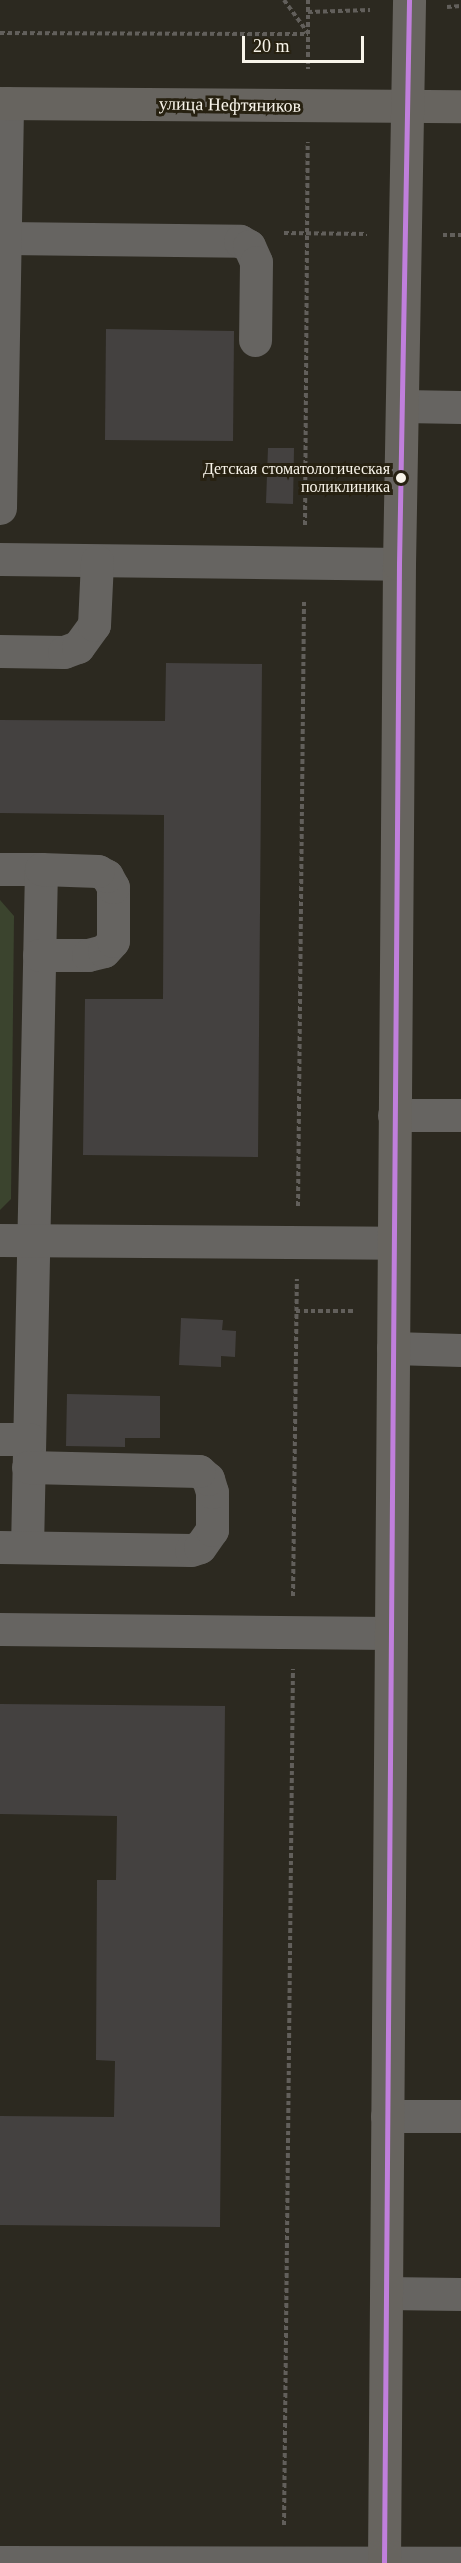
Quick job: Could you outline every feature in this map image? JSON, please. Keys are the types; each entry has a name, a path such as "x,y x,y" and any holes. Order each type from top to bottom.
{"main road":[{"path":"384,2562 399,564 409,0"},
{"name":"улица Нефтяников","path":"4,103 461,106"}],"street":[{"path":"0,508 6,238 4,103"},
{"path":"6,238 240,241 249,246 256,262 255,340"},
{"path":"402,406 461,407"},
{"path":"0,559 399,564"},
{"path":"0,651 64,652 78,647 94,625 97,561"},
{"path":"0,868 98,871 107,876 113,887 112,941 104,951 88,955 39,955"},
{"path":"19,1448 199,1472 208,1479 212,1492 212,1530 200,1547 191,1550 14,1547 19,1448 33,1240 41,869"},
{"path":"394,1115 461,1115"},
{"path":"0,1240 393,1243"},
{"path":"393,1348 461,1350"},
{"path":"0,1629 390,1633"},
{"path":"387,2116 461,2116"},
{"path":"386,2293 461,2294"},
{"path":"0,2562 461,2563"}],"path":[{"path":"284,0 308,34"},
{"path":"284,2528 308,0"},
{"path":"0,33 308,34"}],"green space":[{"path":"0,900 14,916 11,1199 0,1210"}],"building":[{"path":"106,329 234,331 233,441 105,440"},
{"path":"268,448 294,448 293,504 266,503"},
{"path":"166,663 262,664 258,1157 83,1155 85,999 163,999 164,815 0,813 0,720 165,721"},
{"path":"181,1318 223,1320 222,1330 236,1331 235,1357 221,1356 221,1367 179,1365"},
{"path":"67,1394 160,1396 160,1438 125,1438 125,1447 66,1446"},
{"path":"0,1704 225,1706 220,2227 0,2225 0,2116 114,2117 115,2061 96,2060 97,1880 116,1880 117,1816 0,1814"}],"transit line":[{"path":"384,2563 399,564 409,0"}],"place":[{"name":"Детская стоматологическая поликлиника","path":"401,478"}]}
